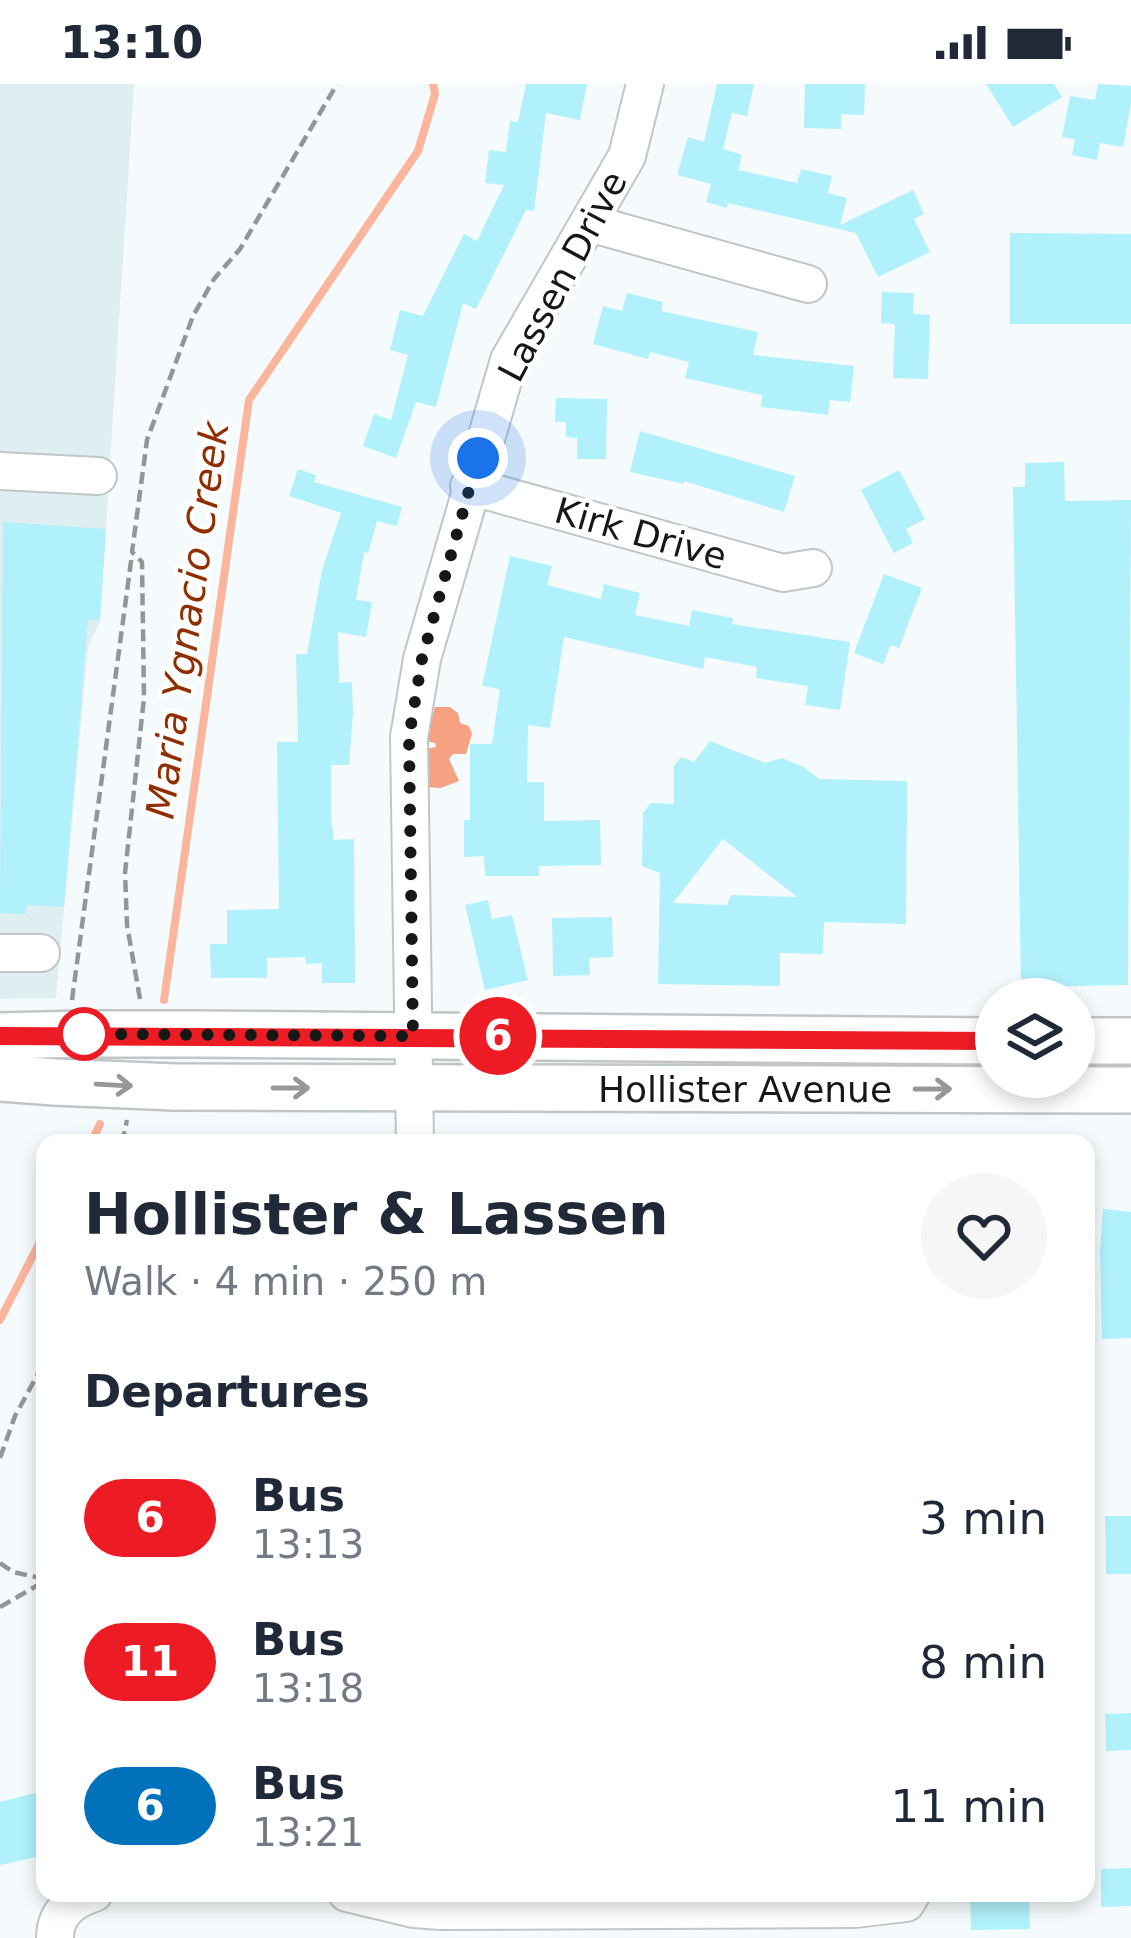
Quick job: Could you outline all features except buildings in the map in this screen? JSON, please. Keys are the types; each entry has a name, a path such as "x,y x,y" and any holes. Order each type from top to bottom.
{"main road":[{"name":"Hollister Avenue","path":"0,1036 75,1023 193,1034 975,1041"},
{"path":"1095,1041 1131,1041"},
{"name":"Hollister Avenue","path":"0,1078 174,1087 1131,1090"}],"street":[{"name":"Lassen Drive","path":"416,1134 409,737 422,659 508,360 627,157 645,84"},
{"path":"590,223 808,284"},
{"path":"0,471 98,476"},
{"name":"Kirk Drive","path":"469,486 782,573 813,568"},
{"path":"0,953 40,953"},
{"path":"387,1902 441,1914 857,1924 907,1902"}],"path":[{"path":"75,1023 147,440 193,316 214,279 240,249 337,84"},
{"path":"132,551 142,562 144,698 125,873 127,925 140,999"},
{"path":"124,1134 127,1120"},
{"path":"0,1458 36,1377"},
{"path":"0,1563 36,1578"},
{"path":"0,1607 36,1585"}],"shaded area":[{"path":"0,84 134,84 100,622 88,647 56,998 0,999"},
{"path":"435,707 450,707 472,734 466,754 453,754 449,759 459,781 441,788 425,787 420,750 436,747 425,741 425,715 432,716"}],"waterway":[{"name":"Maria Ygnacio Creek","path":"164,1000 249,400 418,151 435,94 433,84"},
{"name":"Maria Ygnacio Creek","path":"95,1134 100,1124"},
{"name":"Maria Ygnacio Creek","path":"0,1320 36,1250"}],"bus line":[{"name":"6","path":"0,1036 975,1041"}],"route":[{"path":"84,1034 413,1036 409,737 422,659 478,458"}]}
